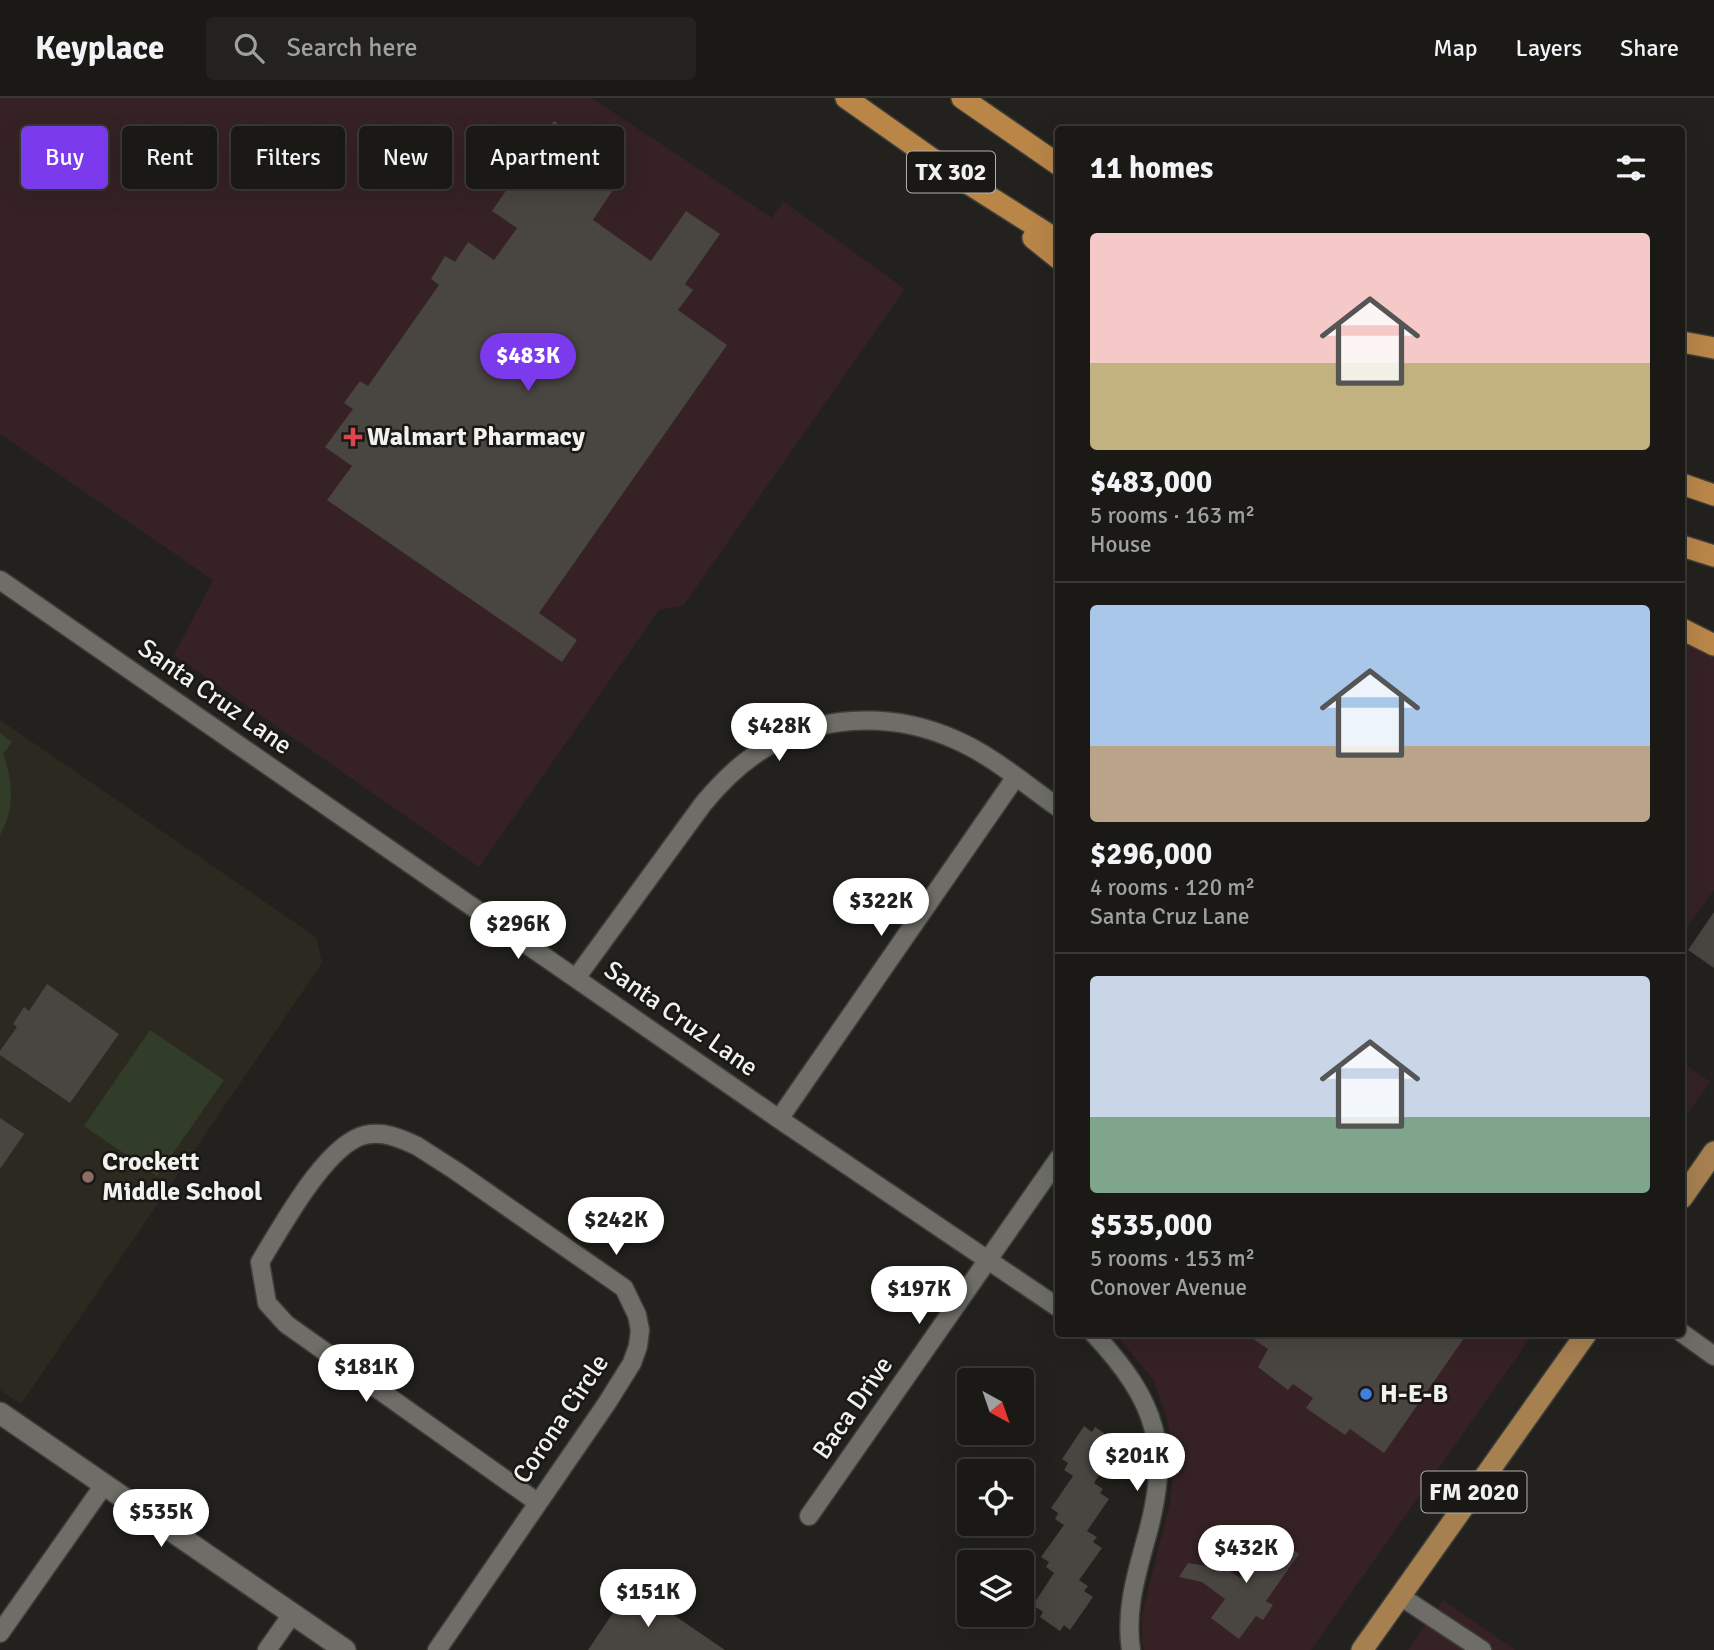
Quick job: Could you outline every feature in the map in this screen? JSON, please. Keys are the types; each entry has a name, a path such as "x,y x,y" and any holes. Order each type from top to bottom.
{"highway":[{"name":"TX 302","path":"846,98 958,177 1055,238"},
{"name":"TX 302","path":"962,98 1055,162"},
{"path":"978,98 1055,145"},
{"path":"958,177 1055,256"},
{"path":"1685,343 1714,348"},
{"path":"1685,485 1714,495"},
{"path":"1685,547 1714,556"},
{"path":"1685,630 1714,645"}],"main road":[{"path":"1685,1194 1714,1152"},
{"name":"FM 2020","path":"1362,1650 1585,1337"}],"street":[{"name":"Santa Cruz Lane","path":"0,580 779,1119 1055,1305"},
{"path":"576,978 703,804 726,777 754,754 785,737 819,726 854,720 890,721 925,728 958,741 1055,805"},
{"path":"779,1119 1015,778"},
{"name":"Corona Circle","path":"437,1650 607,1403 632,1363 640,1330 637,1315 624,1288 456,1171 395,1136 383,1133 352,1139 324,1165 260,1262 267,1303 286,1324 537,1502"},
{"name":"Baca Drive","path":"809,1516 1055,1164"},
{"path":"1685,1335 1714,1356"},
{"path":"1097,1337 1135,1383 1146,1403 1154,1425 1157,1448 1157,1491 1153,1515 1132,1587 1129,1615 1131,1650"},
{"path":"0,1413 345,1650"},
{"path":"0,1633 104,1485"},
{"path":"1400,1596 1482,1650"},
{"path":"267,1650 293,1613"}],"shaded area":[{"path":"0,98 592,98 772,218 783,201 905,289 683,606 659,610 479,867 174,655 213,580 0,434"},
{"path":"1685,642 1714,656 1714,890 1685,931"},
{"name":"Crockett Middle School","path":"0,720 316,937 322,963 21,1404 0,1390"},
{"path":"1685,1064 1710,1082 1685,1118"},
{"path":"1118,1337 1531,1337 1311,1650 1144,1650 1142,1614 1170,1503 1174,1455 1167,1418 1153,1379"},
{"path":"1443,1600 1515,1650 1408,1650"}],"green space":[{"path":"0,733 12,742 3,754 11,795 8,815 0,835"},
{"path":"150,1030 224,1080 157,1176 84,1126"}],"building":[{"path":"507,189 614,189 593,220 651,261 686,211 720,234 685,284 693,290 678,310 727,345 539,613 577,640 562,662 327,500 352,466 325,447 353,409 344,403 360,381 368,386 439,285 431,279 445,256 455,262 468,242 494,260 517,228 492,211"},
{"path":"1714,912 1714,968 1688,950"},
{"path":"47,984 119,1034 70,1103 0,1055 17,1027 13,1024 24,1007 29,1011"},
{"path":"0,1118 24,1134 0,1169"},
{"name":"H-E-B","path":"1250,1337 1465,1337 1384,1453 1350,1429 1345,1435 1306,1408 1313,1398 1293,1384 1288,1390 1258,1367 1268,1349"},
{"path":"1084,1426 1092,1432 1095,1427 1115,1441 1111,1447 1116,1450 1094,1483 1103,1489 1100,1493 1109,1499 1087,1531 1097,1537 1093,1542 1102,1548 1079,1580 1088,1586 1084,1591 1093,1597 1070,1630 1064,1625 1060,1631 1040,1617 1043,1612 1034,1603 1054,1573 1046,1567 1049,1562 1041,1557 1064,1525 1055,1519 1058,1513 1051,1508 1073,1476 1064,1470 1068,1463 1062,1459"},
{"path":"1270,1533 1299,1554 1266,1601 1273,1605 1263,1620 1256,1616 1239,1639 1211,1618 1225,1599 1202,1582 1179,1577 1188,1563 1227,1569 1240,1578"},
{"path":"631,1586 725,1650 588,1650"}],"place":[{"name":"Walmart Pharmacy","path":"353,437"},
{"name":"Crockett Middle School","path":"88,1177"},
{"name":"H-E-B","path":"1366,1394"}]}
